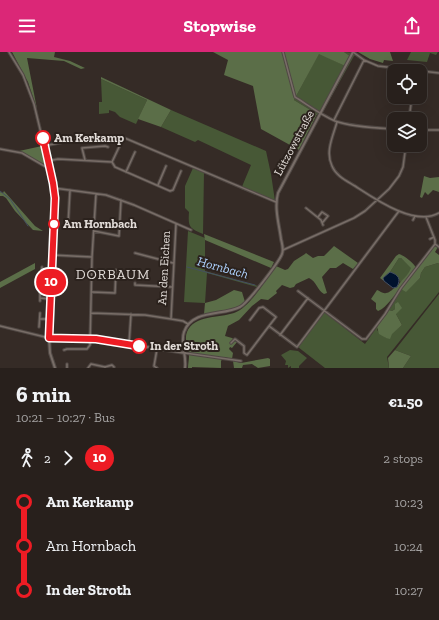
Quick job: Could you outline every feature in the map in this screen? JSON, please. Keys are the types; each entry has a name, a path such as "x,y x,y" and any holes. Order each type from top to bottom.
{"street":[{"path":"9,52 21,71 29,89 50,167 54,188 49,319 50,355 54,368"},
{"path":"283,52 294,96 337,122 365,127 387,129"},
{"path":"353,52 364,60 378,66 387,67"},
{"name":"Lützowstraße","path":"283,250 276,202 279,190 353,52"},
{"path":"334,120 364,60"},
{"path":"427,71 439,72"},
{"path":"337,122 329,152 331,165 337,174 377,201 399,211 415,216 426,217 439,213"},
{"path":"427,130 439,130"},
{"path":"44,146 78,139 120,136 276,202"},
{"path":"112,162 120,145"},
{"path":"84,160 82,148 108,147"},
{"path":"0,149 22,153 46,167 50,167"},
{"path":"126,172 134,152"},
{"path":"185,368 183,337 184,331 188,324 198,318 233,310 242,306 278,261 283,250 354,218 377,201 399,176 403,167 405,152"},
{"path":"48,161 84,160 112,162"},
{"path":"112,162 115,167 172,191 181,172"},
{"path":"158,185 166,166"},
{"path":"54,188 106,195 190,230"},
{"path":"68,226 70,190"},
{"path":"64,350 67,348 88,348 90,339 92,257 96,194"},
{"path":"94,231 119,236 120,200"},
{"path":"306,208 318,217 323,224 328,216 322,212 318,217"},
{"path":"269,326 296,347 399,211"},
{"path":"413,220 415,216"},
{"path":"426,217 434,237 435,244 439,247"},
{"name":"An den Eichen","path":"176,224 171,319 183,321 188,324"},
{"path":"430,239 434,237"},
{"path":"298,291 362,340 366,339 385,314 395,297 435,244"},
{"path":"135,253 173,263"},
{"path":"52,255 92,257"},
{"path":"42,267 41,279 51,279"},
{"path":"92,292 115,293 116,270"},
{"path":"135,283 135,285 172,287"},
{"path":"40,293 40,301"},
{"path":"40,298 50,299"},
{"path":"280,335 308,298"},
{"path":"231,343 234,339 239,342 244,346 244,353 247,355 276,317 263,307 259,308 250,320"},
{"path":"40,313 40,327"},
{"path":"91,313 131,314 171,319"},
{"path":"129,344 131,314"},
{"path":"40,319 49,319"},
{"path":"0,326 49,338 90,339 240,361"},
{"path":"157,349 154,366 157,368"},
{"path":"67,368 68,364"},
{"path":"88,368 91,364 105,367 112,365 114,367"}],"green space":[{"path":"12,52 55,52 54,57 70,61 85,68 81,69 64,61 27,58 37,109 28,82"},
{"path":"213,52 344,52 350,56 345,66 319,54 294,100 317,114 299,150 261,129 253,86 224,75 228,60"},
{"path":"344,52 357,53 320,117 294,100 319,53 345,66 350,56"},
{"path":"358,52 390,52 393,61 384,60 383,63 370,59"},
{"path":"411,52 438,52 436,55 430,53 427,62 407,60"},
{"path":"101,77 171,110 161,127 138,119 147,100 101,79"},
{"path":"101,79 147,100 136,124 109,110 109,113 99,114 99,102 102,102"},
{"path":"171,110 266,151 275,201 241,189 251,165 198,140 195,142 161,127"},
{"path":"42,146 49,167 46,167 19,151"},
{"path":"193,168 204,172 203,234 190,226 189,212 185,208 185,186"},
{"path":"424,176 430,178 439,177 439,192 433,190 428,195 425,192 422,198 420,197"},
{"path":"4,191 35,226 43,231 33,230 15,211 6,198 0,196 0,192 3,193"},
{"path":"188,231 205,238 205,271 258,286 257,287 207,273 205,303 184,302"},
{"path":"204,234 274,262 271,268 205,240"},
{"path":"435,245 438,247 435,252 439,255 439,264 425,267 420,278 406,292 401,289 385,307 378,311 376,309 376,303 371,299 377,290 385,293 397,287 411,268 401,258 399,258 390,272 383,278 384,281 380,278 396,256 399,254 404,256 416,268"},
{"path":"334,246 358,263 353,269 343,263 336,268 330,268 322,277 327,293 322,293 309,278 296,284 294,287 290,288 282,285 276,291 277,293 268,300 261,299 239,320 228,326 225,336 232,338 237,342 232,348 230,347 229,349 233,353 232,359 224,357 221,361 221,368 188,368 189,356 186,338 190,327 201,320 228,315 240,310 252,299 276,266 285,270 288,269 294,261 306,253 313,258 324,256"},
{"path":"399,258 401,258 412,268 403,281 400,282 399,278 390,272"},
{"path":"35,263 35,269 0,288 0,282"},
{"path":"438,263 439,292 387,357 389,368 325,368 298,347 324,312 365,344 377,327 377,330 386,338 402,325 395,309 392,311 389,310 389,307 401,288 406,291 420,278 425,267"},
{"path":"234,290 242,292 245,302 231,309 204,314 205,303 216,300"},
{"path":"439,294 439,368 403,368 411,356 395,350"},
{"path":"398,302 402,308 396,314 402,325 392,334 390,339 386,338 379,334 377,327 389,310 392,311 395,309 395,304"},
{"path":"290,350 298,351 307,358 299,366 299,368 291,368 291,366 288,368 288,365 285,365 286,361 281,355"},
{"path":"395,350 411,356 403,368 389,368 388,358"},
{"path":"268,358 270,359 270,366 258,368 252,364 243,365 242,368 234,368 233,361 241,363"}],"water":[{"path":"390,272 395,274 399,280 397,287 393,288 384,281 383,278"}],"waterway":[{"name":"Hornbach","path":"0,191 10,199 28,226"},
{"name":"Hornbach","path":"187,267 255,285"}],"bus line":[{"name":"10","path":"43,138 55,198 49,338 96,339 139,346"}],"place":[{"name":"Am Kerkamp","path":"43,138"},
{"name":"Am Hornbach","path":"54,224"},
{"name":"In der Stroth","path":"139,346"}],"district":[{"name":"DORBAUM","path":"113,274"}]}
